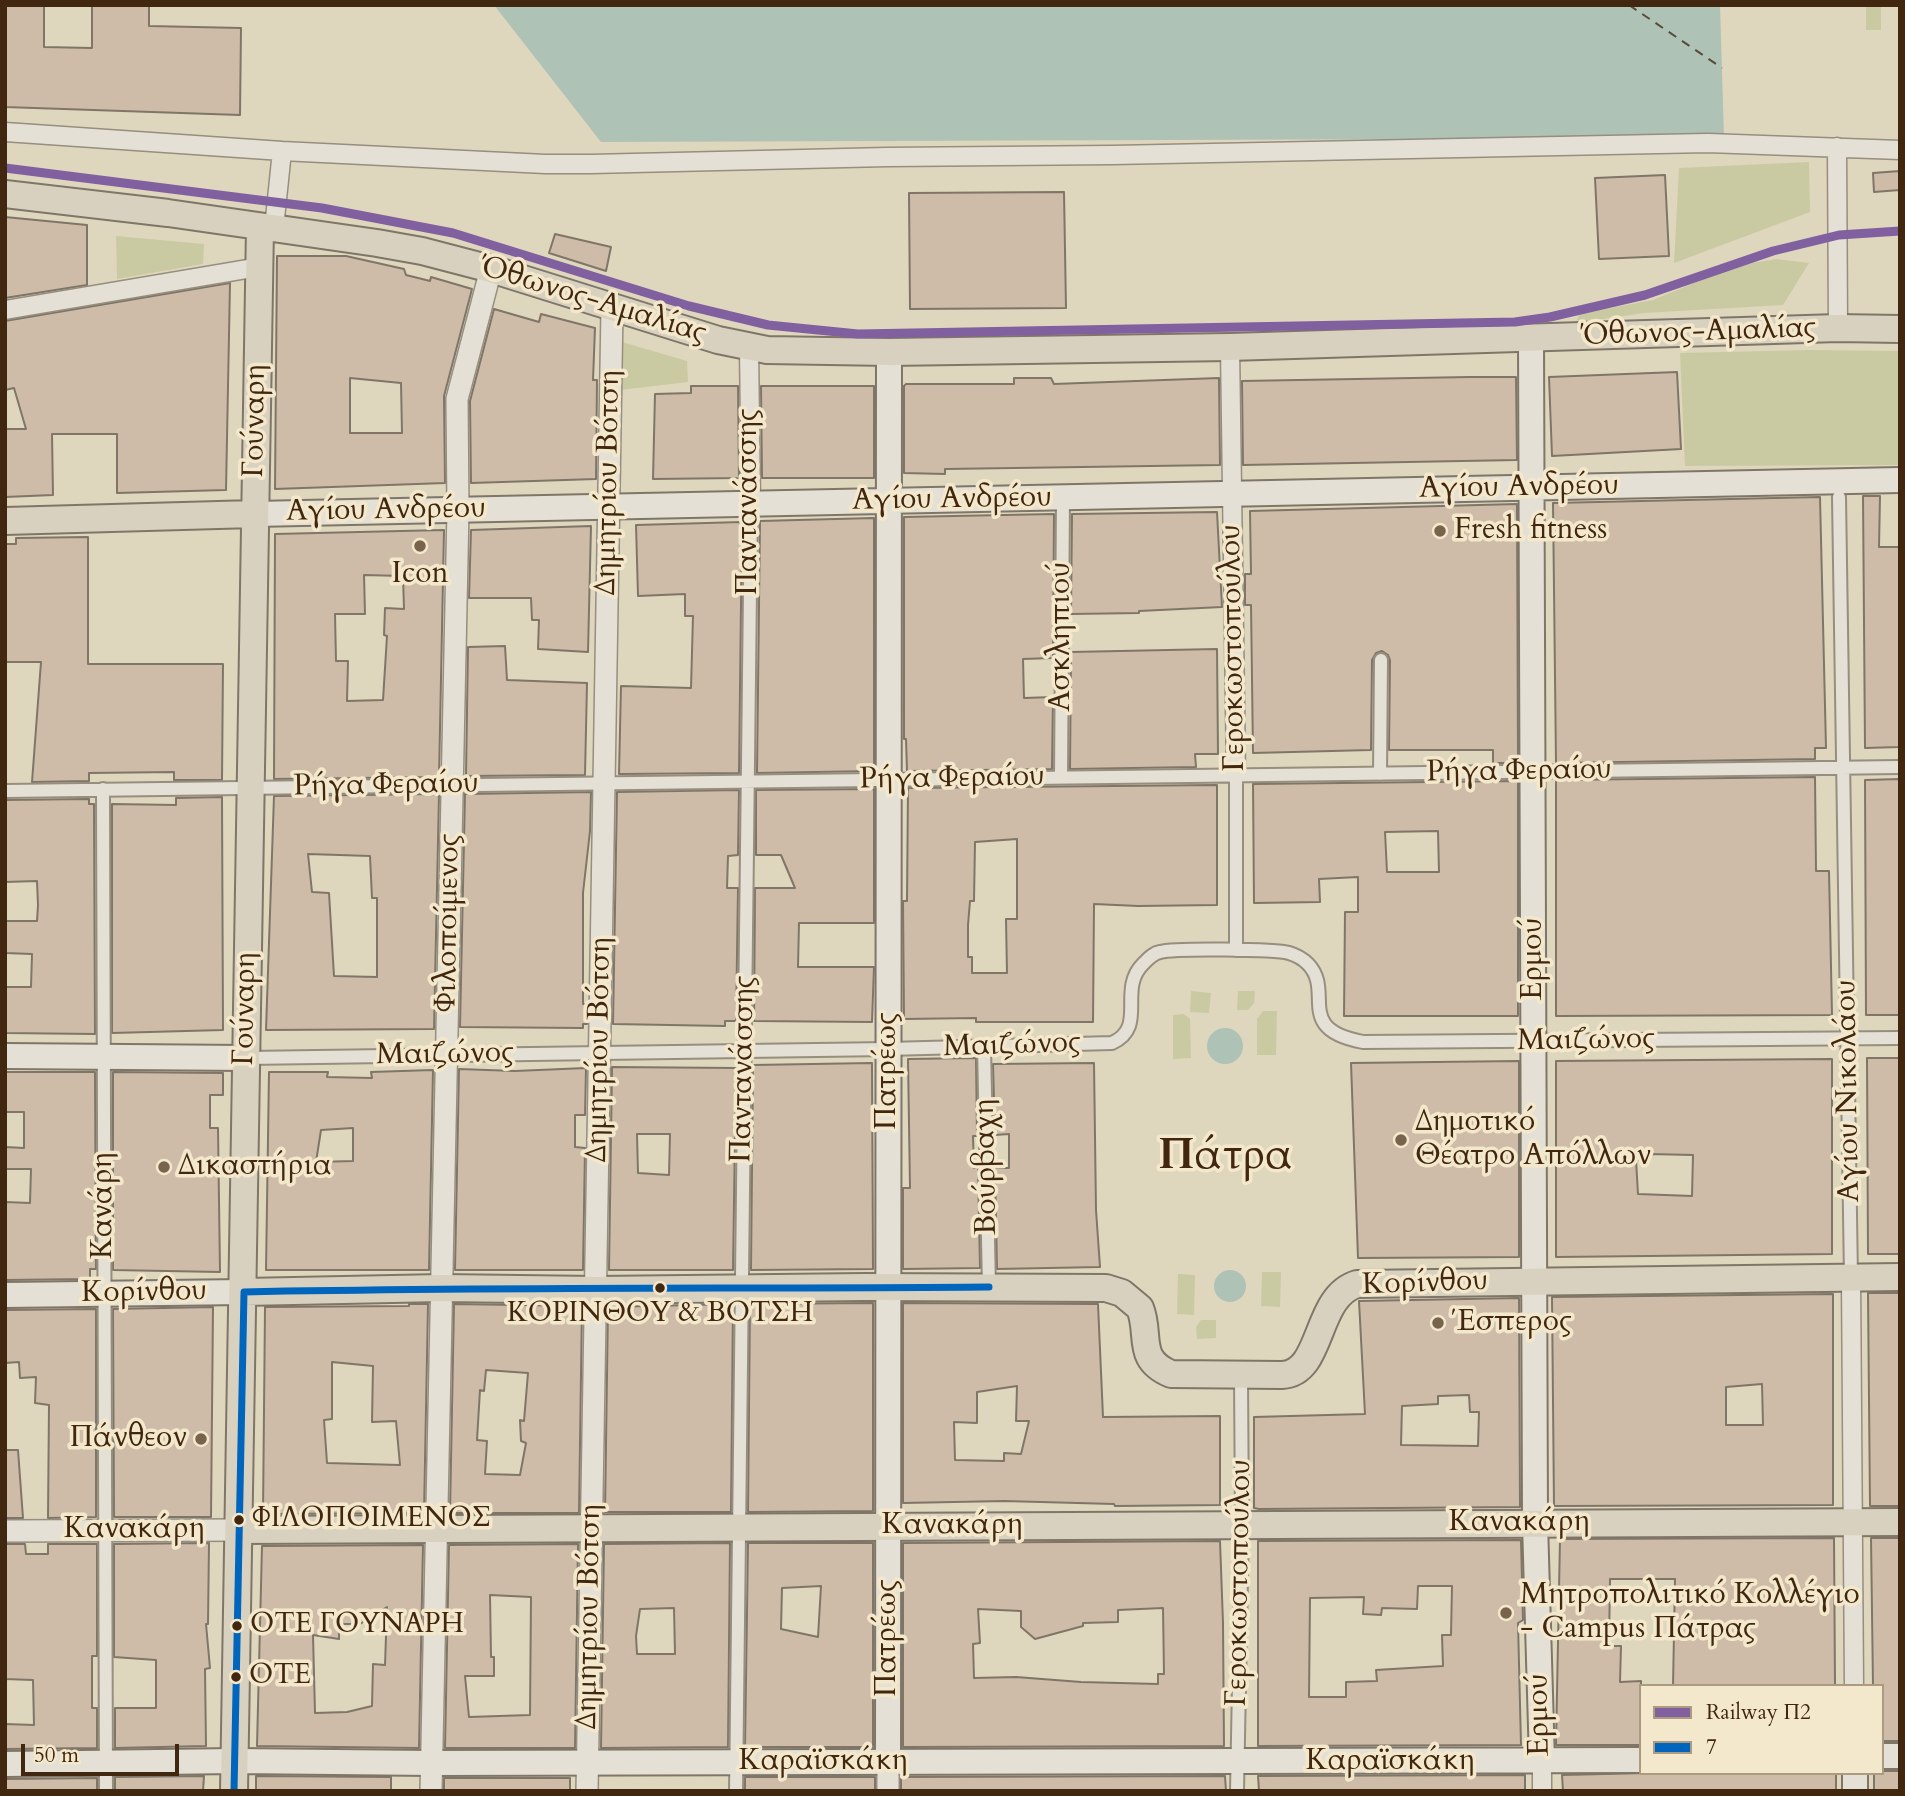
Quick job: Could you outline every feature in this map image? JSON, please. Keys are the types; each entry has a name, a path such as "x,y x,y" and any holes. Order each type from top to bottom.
{"main road":[{"name":"Όθωνος-Αμαλίας","path":"5,194 388,245 491,269 612,309 767,350 889,352 1230,347 1838,328 1900,329"},
{"name":"Γούναρη","path":"234,1791 259,267 267,228"},
{"name":"Ερμού","path":"1531,338 1535,1523 1542,1762"},
{"name":"Πατρέως","path":"887,1762 889,352"},
{"name":"Αγίου Ανδρέου","path":"5,521 1900,480"},
{"name":"Μαιζώνος","path":"5,1056 246,1058"},
{"name":"Κορίνθου","path":"5,1295 442,1288 596,1290 888,1286 1105,1287 1118,1290 1135,1302 1142,1311 1144,1345 1154,1364 1161,1370 1171,1374 1282,1376 1297,1372 1305,1363 1333,1302 1341,1292 1353,1285 1534,1280 1900,1277"},
{"name":"Κανακάρη","path":"239,1530 1900,1522"},
{"name":"Καραϊσκάκη","path":"5,1764 234,1761 737,1763 1639,1760"}],"street":[{"path":"5,132 282,151 545,164 1708,143 1900,150"},
{"path":"1837,147 1838,328"},
{"path":"267,228 282,151"},
{"path":"5,310 259,267"},
{"name":"Φιλοποίμενος","path":"431,1791 458,510 457,399 491,269"},
{"name":"Δημητρίου Βότση","path":"587,1791 612,309"},
{"name":"Παντανάσσης","path":"736,1791 751,504 749,347"},
{"name":"Γεροκωστοπούλου","path":"1230,347 1236,950"},
{"name":"Ασκληπιού","path":"1061,777 1063,497"},
{"name":"Αγίου Νικολάου","path":"1839,497 1849,1039 1854,1684"},
{"path":"1380,774 1381,660"},
{"name":"Ρήγα Φεραίου","path":"5,791 1900,767"},
{"name":"Κανάρη","path":"103,789 106,1791"},
{"name":"Μαιζώνος","path":"246,1058 888,1049 1112,1043 1123,1036 1131,1025 1132,982 1136,972 1151,956 1161,951 1236,950 1287,953 1301,959 1310,966 1316,978 1323,1022 1344,1038 1370,1043 1900,1038"},
{"name":"Βούρβαχη","path":"984,1046 989,1287"},
{"name":"Γεροκωστοπούλου","path":"1237,1791 1242,1524 1241,1375"},
{"name":"Κανακάρη","path":"5,1531 239,1530"},
{"name":"Πατρέως","path":"887,1762 888,1791"},
{"name":"Ερμού","path":"1542,1762 1542,1791"}],"green space":[{"path":"1866,5 1881,5 1881,30 1866,30"},
{"path":"1809,162 1810,212 1674,263 1679,168"},
{"path":"116,236 204,244 203,264 117,279"},
{"path":"1776,259 1809,263 1783,305 1644,313 1576,323 1579,314 1653,300 1748,264"},
{"path":"622,342 687,361 688,382 620,390"},
{"path":"1900,351 1900,465 1685,466 1680,353"},
{"path":"1191,991 1211,993 1209,1013 1190,1012"},
{"path":"1238,991 1255,991 1254,1003 1248,1010 1237,1010"},
{"path":"1263,1011 1277,1011 1276,1055 1257,1055 1257,1019"},
{"path":"1184,1014 1190,1019 1191,1058 1173,1059 1173,1015"},
{"path":"1262,1272 1281,1272 1280,1307 1261,1306"},
{"path":"1178,1274 1195,1275 1194,1315 1177,1314"},
{"path":"1201,1320 1216,1320 1216,1338 1197,1339 1196,1327"}],"shaded area":[{"path":"494,5 1720,5 1724,138 601,142"},
{"path":"1225,1028 1238,1033 1243,1046 1238,1059 1225,1064 1212,1059 1207,1046 1212,1033"},
{"path":"1230,1270 1241,1275 1246,1286 1241,1297 1230,1302 1219,1297 1214,1286 1219,1275"}],"building":[{"path":"5,5 44,5 44,47 92,48 92,5 149,5 149,26 241,28 240,115 5,107"},
{"path":"1900,171 1900,190 1874,192 1873,173"},
{"path":"1665,175 1669,256 1599,259 1595,178"},
{"path":"1064,192 1066,308 910,309 909,193"},
{"path":"5,217 87,225 87,285 5,298"},
{"path":"555,234 611,247 606,271 549,253"},
{"path":"277,256 346,256 404,269 406,275 430,281 431,277 472,289 444,396 445,483 275,489","holes":["350,378 401,383 402,433 350,433"]},
{"path":"230,283 226,490 117,493 117,434 52,434 53,495 5,497 5,429 26,429 14,388 5,390 5,321"},
{"path":"494,309 539,322 541,314 595,328 593,380 597,380 596,479 471,483 470,401"},
{"path":"1677,372 1681,449 1552,456 1549,377"},
{"path":"1516,377 1517,460 1243,465 1242,381"},
{"path":"1014,378 1051,378 1054,384 1219,378 1220,465 945,469 945,474 904,473 906,384 1014,384"},
{"path":"691,386 738,386 739,478 653,479 655,394 691,393"},
{"path":"761,386 874,386 874,478 762,478"},
{"path":"1863,496 1880,496 1879,547 1900,547 1900,747 1865,748"},
{"path":"1820,497 1826,748 1815,748 1815,759 1556,763 1553,503"},
{"path":"1517,504 1518,763 1493,763 1493,750 1389,750 1390,660 1382,651 1376,653 1372,660 1371,750 1253,753 1251,605 1245,605 1245,574 1251,574 1250,511"},
{"path":"1217,512 1222,607 1139,613 1071,614 1072,514"},
{"path":"1054,514 1053,658 1023,659 1024,698 1053,697 1052,769 907,771 904,739 904,517"},
{"path":"874,518 874,771 757,773 760,521"},
{"path":"742,522 739,773 619,774 621,686 691,688 693,616 685,616 685,594 638,596 636,525"},
{"path":"591,526 588,652 538,649 539,620 532,620 531,598 469,598 471,530"},
{"path":"444,530 439,777 274,779 275,534","holes":["364,575 403,576 404,609 385,608 384,635 387,636 383,700 347,701 348,661 336,661 335,614 365,614"]},
{"path":"88,537 88,664 223,664 222,780 174,780 174,772 89,773 89,781 32,782 41,662 5,662 5,544 16,544 16,538"},
{"path":"505,646 507,680 587,683 585,775 466,776 468,647"},
{"path":"1217,649 1218,754 1195,754 1196,767 1070,769 1071,652"},
{"path":"1815,777 1816,871 1829,871 1832,1015 1556,1016 1556,780"},
{"path":"1900,779 1900,1015 1866,1015 1865,780"},
{"path":"1518,781 1518,1016 1344,1016 1345,912 1358,912 1358,877 1319,879 1320,902 1254,903 1253,784","holes":["1438,831 1439,872 1387,872 1385,832"]},
{"path":"1217,785 1217,905 1094,904 1093,1022 976,1022 976,1018 904,1019 903,901 907,901 908,788","holes":["1017,839 1017,919 1006,919 1007,973 972,973 972,957 968,957 968,925 970,901 974,901 975,842"]},
{"path":"874,789 874,923 799,923 798,967 874,967 872,1022 754,1021 755,888 795,888 781,855 756,855 756,790"},
{"path":"739,790 738,855 728,856 727,888 738,888 736,1021 725,1021 725,1026 613,1024 617,792"},
{"path":"591,792 583,893 583,1004 587,1004 587,1024 583,1024 583,1028 460,1027 465,794"},
{"path":"439,794 434,1029 266,1030 274,796","holes":["308,854 370,856 372,898 377,898 377,977 334,976 329,893 312,892"]},
{"path":"222,797 223,1030 112,1033 112,804 176,805 176,798"},
{"path":"89,799 89,804 94,804 95,1034 5,1033 5,987 31,987 32,954 5,953 5,921 37,921 38,905 37,881 5,882 5,800"},
{"path":"976,1058 977,1136 973,1136 974,1168 978,1168 980,1268 903,1269 903,1188 910,1188 908,1059"},
{"path":"1867,1058 1900,1058 1900,1254 1868,1254"},
{"path":"1832,1059 1832,1254 1556,1257 1556,1061","holes":["1649,1154 1693,1155 1692,1196 1638,1194 1636,1160 1649,1161"]},
{"path":"1519,1061 1519,1257 1358,1258 1351,1063"},
{"path":"872,1063 873,1269 751,1270 753,1065"},
{"path":"1094,1063 1096,1210 1100,1267 997,1269 995,1168 1009,1168 1009,1134 995,1135 993,1064"},
{"path":"612,1067 736,1068 733,1270 609,1270","holes":["637,1134 670,1134 669,1175 638,1173"]},
{"path":"586,1068 585,1115 575,1115 575,1147 585,1148 583,1270 455,1270 459,1069 515,1071"},
{"path":"433,1070 429,1270 266,1270 269,1072 328,1072 327,1077 372,1078 371,1072","holes":["353,1128 353,1161 316,1162 321,1130"]},
{"path":"5,1072 95,1072 96,1269 90,1269 90,1279 5,1280 5,1202 30,1203 31,1169 5,1169 5,1147 24,1148 24,1112 5,1112"},
{"name":"Δικαστήρια","path":"113,1072 223,1073 223,1095 210,1095 210,1128 218,1128 220,1272 113,1270"},
{"path":"1868,1293 1900,1293 1900,1506 1870,1506"},
{"path":"1833,1294 1833,1505 1554,1506 1552,1297","holes":["1762,1384 1763,1425 1726,1425 1726,1387"]},
{"path":"1519,1298 1520,1507 1254,1508 1254,1417 1365,1414 1359,1301","holes":["1469,1395 1470,1412 1479,1412 1478,1446 1401,1445 1402,1406 1438,1404 1438,1396"]},
{"path":"873,1303 873,1511 748,1512 750,1304"},
{"path":"903,1303 1098,1304 1103,1417 1220,1416 1220,1505 1115,1506 1004,1501 903,1503","holes":["1017,1386 1016,1421 1029,1421 1021,1454 1004,1453 1004,1461 955,1460 954,1422 977,1423 977,1392"]},
{"path":"428,1304 424,1513 263,1514 265,1307","holes":["332,1362 373,1366 372,1422 396,1421 400,1465 327,1463 324,1420 332,1419"]},
{"path":"454,1304 582,1306 579,1513 450,1513","holes":["486,1370 528,1373 524,1421 520,1420 521,1441 526,1443 520,1475 485,1474 487,1441 477,1440 480,1390 484,1391"]},
{"path":"733,1304 731,1512 605,1512 608,1307"},
{"path":"213,1307 211,1517 114,1517 113,1309"},
{"path":"96,1309 96,1517 48,1518 49,1405 35,1403 36,1377 20,1378 19,1362 5,1363 5,1310"},
{"path":"5,1450 18,1450 23,1518 5,1518"},
{"path":"1834,1538 1835,1684 1673,1684 1675,1579 1610,1579 1609,1646 1621,1646 1620,1682 1641,1681 1639,1745 1556,1745 1560,1539"},
{"path":"1871,1538 1900,1538 1900,1741 1884,1741 1884,1684 1873,1684"},
{"path":"1521,1540 1523,1620 1518,1623 1521,1745 1258,1746 1258,1541","holes":["1418,1586 1452,1586 1451,1635 1442,1635 1443,1666 1376,1670 1377,1681 1346,1682 1346,1697 1309,1697 1310,1598 1364,1597 1363,1614 1381,1615 1382,1608 1417,1609"]},
{"path":"1220,1541 1224,1746 903,1747 903,1543","holes":["1163,1608 1164,1674 1158,1674 1158,1684 1016,1677 974,1678 973,1644 980,1643 978,1609 1021,1611 1021,1627 1035,1639 1083,1626 1083,1623 1118,1622 1118,1610"]},
{"path":"209,1543 206,1624 210,1668 205,1669 206,1746 115,1748 115,1708 156,1708 156,1660 114,1657 114,1544"},
{"path":"730,1543 728,1747 601,1748 604,1544","holes":["674,1608 675,1654 637,1654 636,1636 640,1609"]},
{"path":"748,1543 873,1543 873,1747 745,1747","holes":["821,1586 818,1637 781,1629 782,1588"]},
{"path":"5,1544 25,1544 26,1554 48,1554 48,1544 97,1544 97,1656 92,1656 92,1708 97,1708 97,1748 5,1749 5,1724 34,1725 33,1680 5,1679"},
{"path":"578,1544 575,1748 445,1748 449,1545","holes":["490,1595 531,1597 530,1715 469,1717 465,1676 494,1676"]},
{"path":"423,1545 419,1748 257,1746 262,1546","holes":["387,1607 385,1665 373,1664 372,1706 347,1712 315,1713 313,1635 339,1639 339,1624 360,1624"]},
{"path":"1884,1771 1900,1771 1900,1791 1874,1791 1874,1775 1884,1775"},
{"path":"1525,1775 1525,1791 1259,1791 1258,1776"},
{"path":"1562,1775 1836,1775 1836,1791 1563,1791"},
{"path":"204,1776 203,1791 115,1791 115,1777"},
{"path":"256,1776 391,1777 391,1791 256,1791"},
{"path":"1225,1776 1226,1791 901,1791 901,1777"},
{"path":"745,1777 875,1777 875,1791 745,1791"},
{"path":"97,1778 97,1791 5,1791 5,1779"},
{"path":"444,1778 570,1778 570,1791 444,1791"}],"ferry route":[{"path":"1629,5 1722,68"}],"rail line":[{"name":"Π2","path":"5,168 322,208 453,233 689,306 768,325 858,334 1515,322 1550,317 1645,295 1773,251 1839,235 1900,231"}],"transit line":[{"name":"7","path":"234,1791 244,1292 989,1287"}],"place":[{"name":"Fresh fitness","path":"1440,531"},
{"name":"Icon","path":"420,546"},
{"name":"Δημοτικό Θέατρο Απόλλων","path":"1401,1140"},
{"name":"Δικαστήρια","path":"164,1167"},
{"name":"ΚΟΡΙΝΘΟΥ & ΒΟΤΣΗ","path":"660,1288"},
{"name":"Έσπερος","path":"1438,1323"},
{"name":"Πάνθεον","path":"201,1439"},
{"name":"ΦΙΛΟΠΟΙΜΕΝΟΣ","path":"239,1520"},
{"name":"Μητροπολιτικό Κολλέγιο - Campus Πάτρας","path":"1506,1613"},
{"name":"ΟΤΕ ΓΟΥΝΑΡΗ","path":"237,1626"},
{"name":"ΟΤΕ","path":"236,1677"}],"district":[{"name":"Πάτρα","path":"1225,1158"}]}
